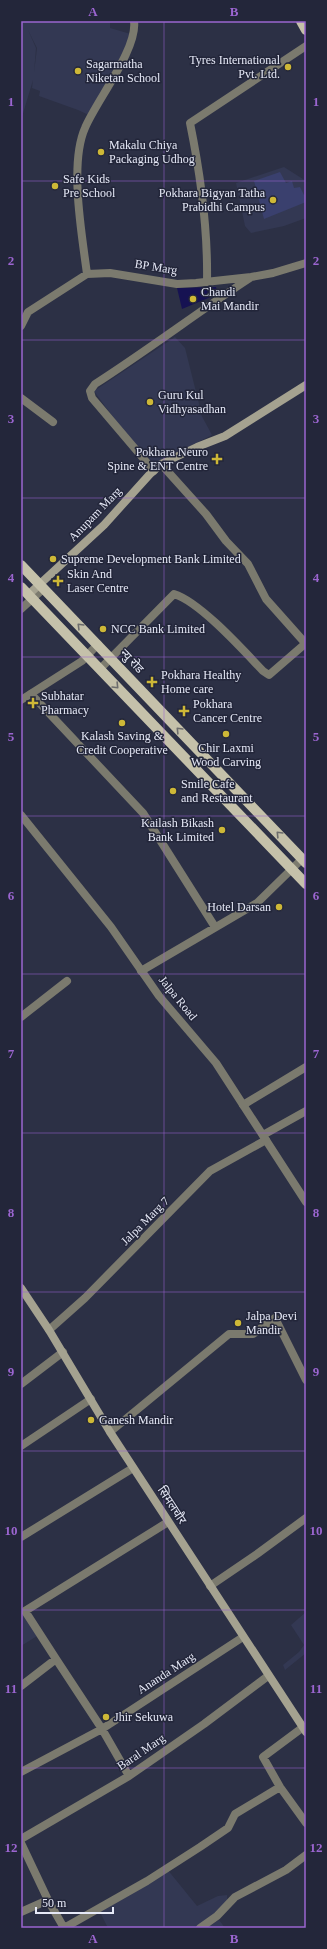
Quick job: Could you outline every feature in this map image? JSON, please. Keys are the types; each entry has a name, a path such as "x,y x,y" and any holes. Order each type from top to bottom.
{"main road":[{"path":"301,21 306,30"},
{"name":"Anupam Marg","path":"27,594 41,586 104,525 161,464 197,446 225,436 304,387"},
{"name":"न्यु रोड","path":"21,565 304,861"},
{"path":"27,594 306,884"},
{"name":"सिमलचौर","path":"21,1288 49,1330 133,1468 304,1730"}],"street":[{"path":"21,326 28,312 87,274 78,207 79,145 84,128 123,59 135,29 134,21"},
{"path":"207,282 208,246 202,181 190,123 306,46"},
{"name":"BP Marg","path":"87,274 128,275 177,284 251,277 273,273 306,263"},
{"path":"154,471 92,398 90,391 95,384 151,348 200,311 251,277"},
{"path":"21,398 53,422"},
{"path":"100,669 174,594 181,596 208,617 263,671 269,675 306,643 266,599 248,564 226,541 206,514 161,464"},
{"path":"21,609 27,594"},
{"path":"21,700 68,671 87,656 98,644"},
{"path":"31,694 143,813 215,927"},
{"name":"Jalpa Road","path":"21,815 111,927 159,996 216,1063 306,1202"},
{"path":"141,971 257,903 292,870 304,861"},
{"path":"21,1017 67,980"},
{"path":"243,1105 306,1067"},
{"name":"Jalpa Marg 7","path":"49,1330 85,1298 210,1171 306,1111"},
{"path":"110,1432 229,1334 253,1334 275,1318 306,1380"},
{"path":"21,1384 62,1352"},
{"path":"21,1446 91,1399"},
{"path":"21,1537 133,1468"},
{"path":"210,1586 306,1518"},
{"path":"129,1776 102,1729 25,1611 168,1522"},
{"name":"Ananda Marg","path":"21,1772 102,1729 243,1637"},
{"path":"21,1686 56,1659"},
{"name":"Baral Marg","path":"21,1839 129,1776 204,1724 268,1676"},
{"path":"304,1730 263,1757 280,1787 306,1823"},
{"path":"21,1843 48,1900 64,1928 147,1881 200,1847 228,1828 235,1814 280,1787"},
{"path":"200,1928 217,1916 235,1897 286,1870 306,1855"},
{"path":"21,1912 48,1900"}],"shaded area":[{"name":"Sagarmatha Niketan School","path":"21,21 110,21 110,28 134,35 128,60 93,117 39,96 40,91 32,88 33,80 21,120","holes":["28,30 37,48 34,73 36,48"]},
{"name":"Pokhara Bigyan Tatha Prabidhi Campus","path":"284,167 306,181 306,218 284,226 251,233 245,226 236,183"},
{"path":"280,172 286,183 292,181 294,188 300,187 304,195 306,194 306,202 264,219 254,181"},
{"name":"Chandi Mai Mandir","path":"216,287 218,294 182,309 177,288"},
{"name":"Guru Kul Vidhyasadhan","path":"175,337 185,348 200,408 198,409 212,435 154,464 124,432 94,391"},
{"path":"22,1612 37,1636 21,1646 21,1613"},
{"path":"306,1612 306,1653 285,1670 283,1665 299,1652 304,1645 291,1625"},
{"path":"167,1869 197,1906 218,1896 227,1895 227,1902 218,1913 193,1928 108,1928 100,1912"},
{"path":"219,1920 225,1928 206,1928"}],"place":[{"name":"Tyres International Pvt. Ltd.","path":"288,67"},
{"name":"Sagarmatha Niketan School","path":"78,71"},
{"name":"Makalu Chiya Packaging Udhog","path":"101,152"},
{"name":"Safe Kids Pre School","path":"55,186"},
{"name":"Pokhara Bigyan Tatha Prabidhi Campus","path":"273,200"},
{"name":"Chandi Mai Mandir","path":"193,299"},
{"name":"Guru Kul Vidhyasadhan","path":"150,402"},
{"name":"Pokhara Neuro Spine & ENT Centre","path":"217,459"},
{"name":"Supreme Development Bank Limited","path":"53,559"},
{"name":"Skin And Laser Centre","path":"58,581"},
{"name":"NCC Bank Limited","path":"103,629"},
{"name":"Pokhara Healthy Home care","path":"152,682"},
{"name":"Subhatar Pharmacy","path":"33,703"},
{"name":"Pokhara Cancer Centre","path":"184,711"},
{"name":"Kalash Saving & Credit Cooperative","path":"122,723"},
{"name":"Chir Laxmi Wood Carving","path":"226,734"},
{"name":"Smile Cafe and Restaurant","path":"173,791"},
{"name":"Kailash Bikash Bank Limited","path":"222,830"},
{"name":"Hotel Darsan","path":"279,907"},
{"name":"Jalpa Devi Mandir","path":"238,1323"},
{"name":"Ganesh Mandir","path":"91,1420"},
{"name":"Jhir Sekuwa","path":"106,1717"}]}
